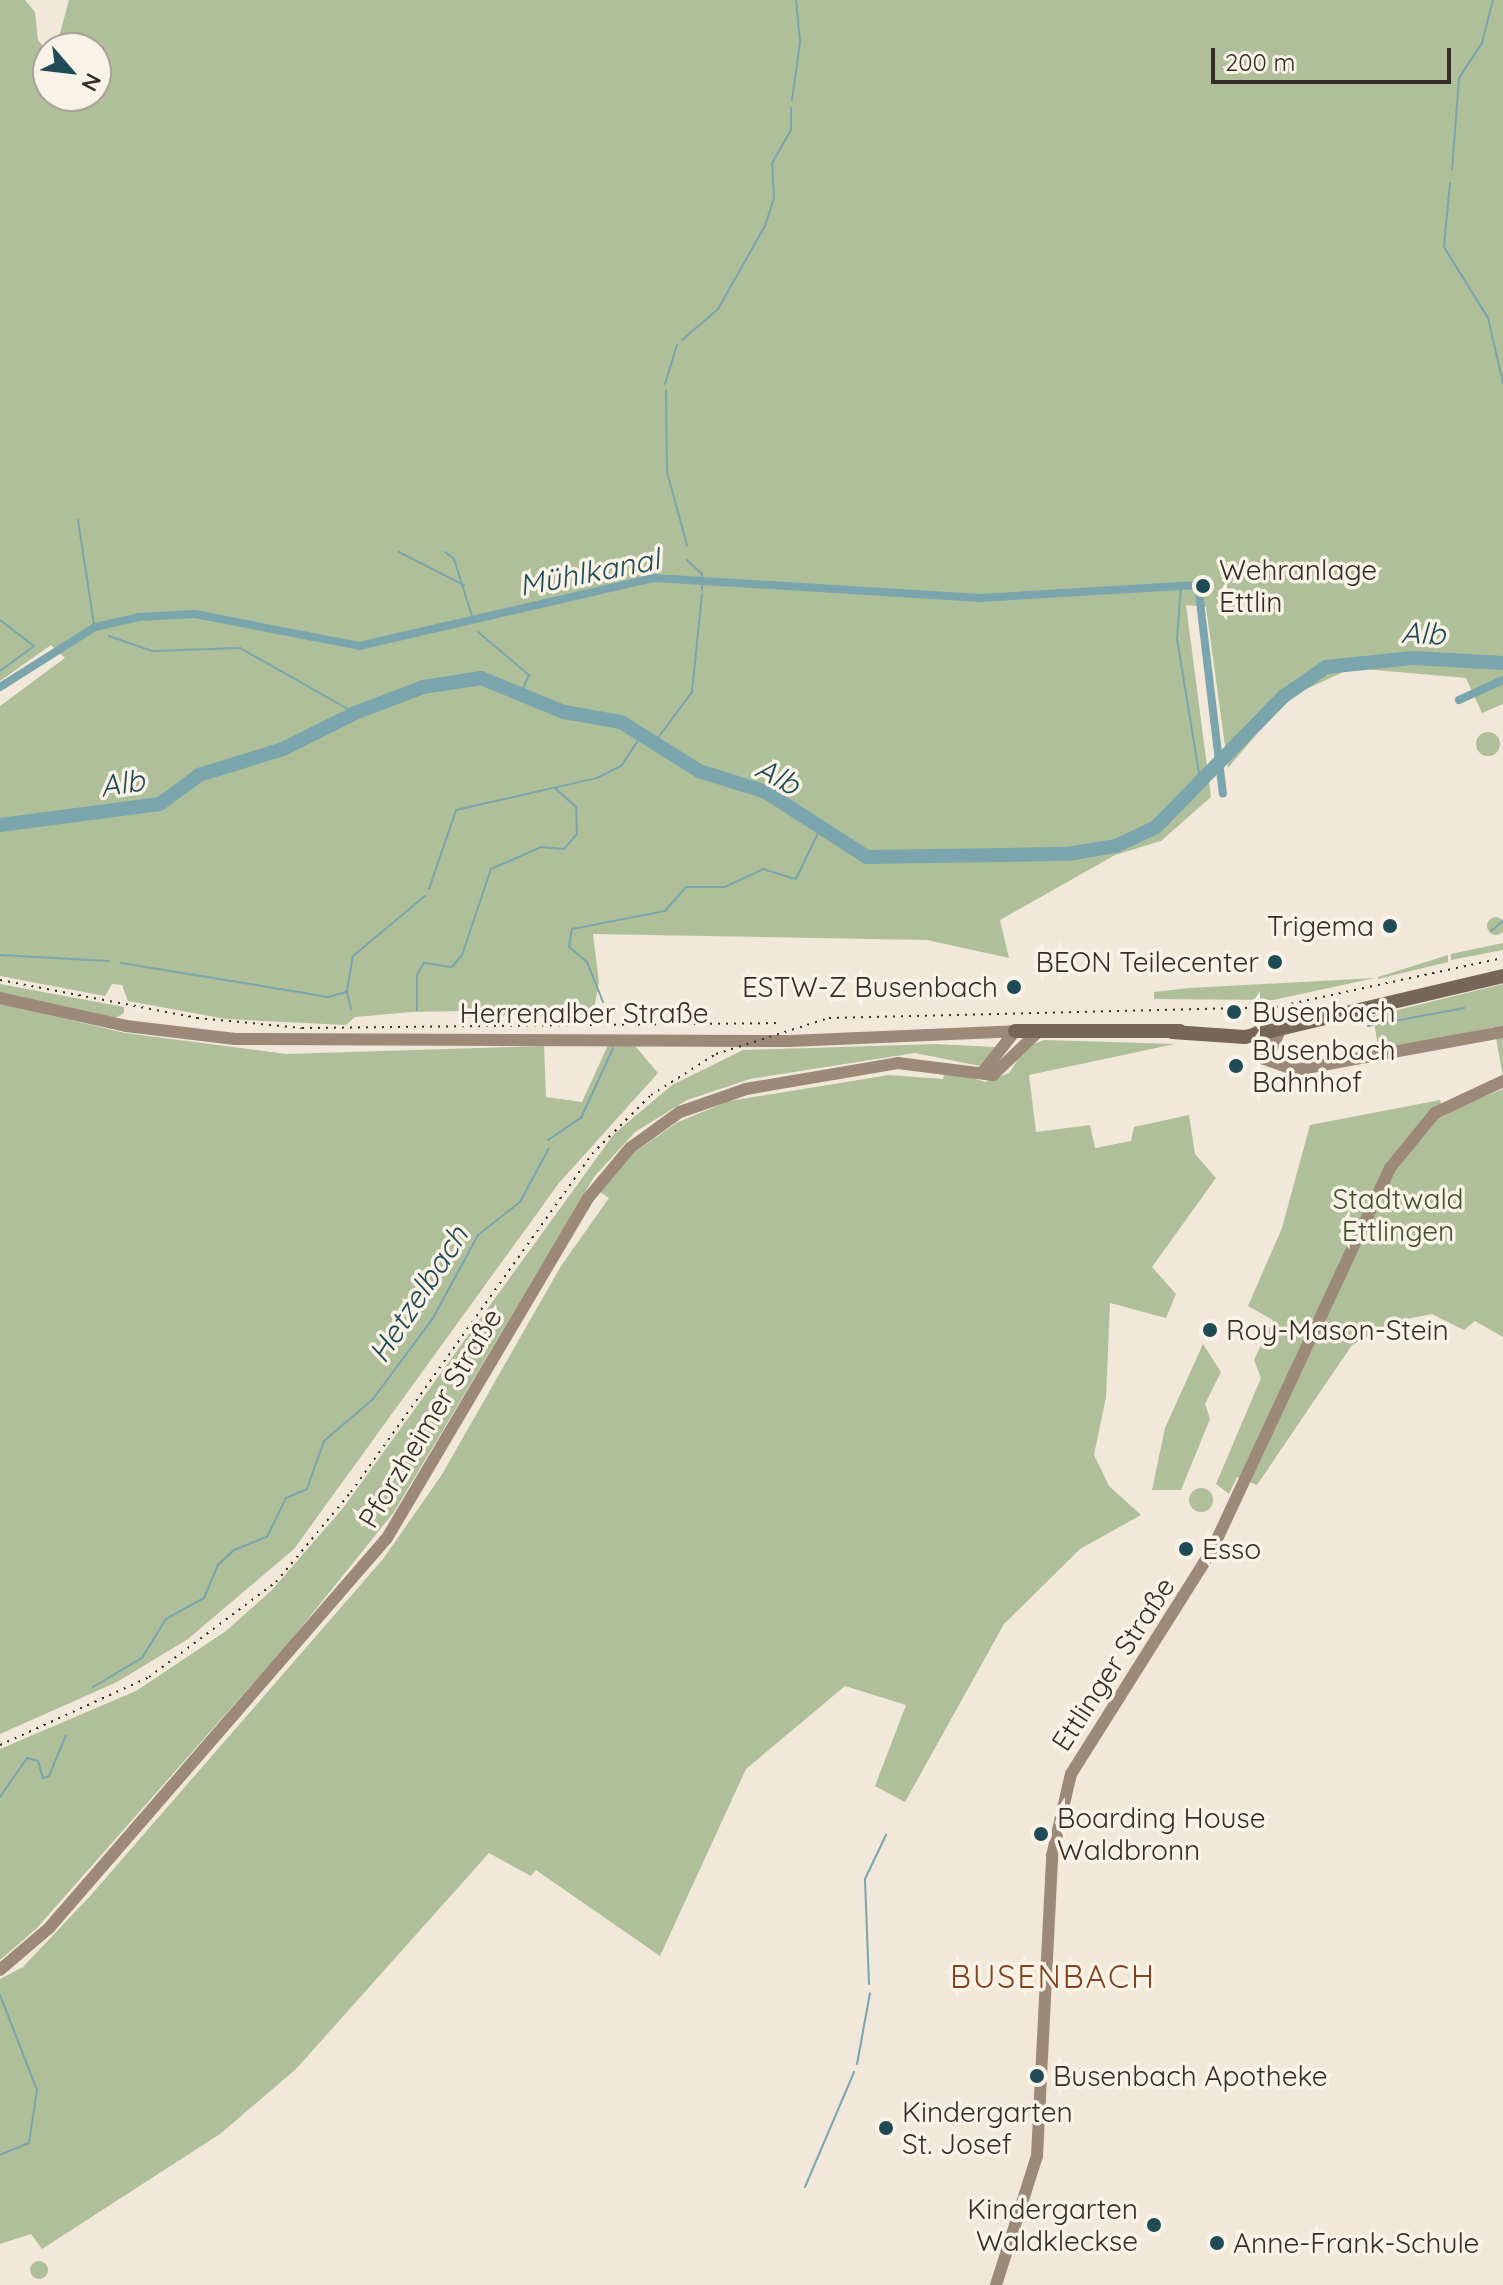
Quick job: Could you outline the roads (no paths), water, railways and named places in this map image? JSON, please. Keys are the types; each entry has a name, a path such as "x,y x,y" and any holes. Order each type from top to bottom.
{"main road":[{"name":"Herrenalber Straße","path":"0,998 126,1026 235,1039 799,1041 1040,1030 1172,1032 1217,1039 1503,976"},
{"path":"1272,1061 1282,1026"},
{"path":"982,1073 1001,1072 1020,1047 1040,1030"},
{"path":"1015,1031 1020,1047"},
{"path":"982,1073 1001,1054 1015,1031"},
{"path":"978,1032 1001,1054"},
{"path":"1256,1032 1272,1061"},
{"path":"1272,1061 1357,1062 1503,1032"},
{"name":"Pforzheimer Straße","path":"0,1970 59,1916 387,1538 589,1197 630,1148 680,1112 746,1089 898,1063 982,1073"},
{"name":"Ettlinger Straße","path":"996,2285 1037,2156 1052,1856 1062,1798 1083,1752 1211,1552 1354,1239 1418,1128 1452,1101 1503,1081"}],"waterway":[{"path":"792,100 800,42 796,0"},
{"path":"1452,170 1459,78 1482,43 1493,0"},
{"path":"682,340 718,309 765,226 774,198 772,163 791,130 791,108"},
{"path":"1450,183 1444,247 1488,318 1503,383"},
{"path":"665,384 677,345"},
{"path":"666,391 667,472 687,545"},
{"path":"78,520 94,624"},
{"path":"399,552 464,585"},
{"path":"445,552 454,559 472,616"},
{"path":"687,560 702,574 702,590"},
{"name":"Mühlkanal","path":"0,687 95,627 139,617 195,614 359,646 654,578 980,598 1198,585 1223,794"},
{"path":"1181,585 1177,639 1201,786"},
{"path":"655,742 692,692 702,594"},
{"path":"0,620 34,646 0,671"},
{"path":"478,632 529,675 521,693"},
{"path":"109,636 152,651 240,648 355,713"},
{"name":"Alb","path":"0,825 160,804 199,775 283,749 355,713 423,687 481,678 564,712 621,722 699,771 766,792 867,857 1068,854 1116,846 1156,827 1284,696 1326,667 1413,658 1503,663"},
{"path":"1459,700 1503,680"},
{"path":"429,889 456,810 597,778 622,765 642,734"},
{"path":"417,1010 417,975 424,963 452,967 462,955 491,869 541,847 564,849 577,834 576,807 556,789"},
{"name":"Hetzelbach","path":"603,1002 587,962 569,947 572,929 665,911 686,887 725,887 763,869 796,879 819,831"},
{"path":"121,963 328,997 347,992 353,956 425,896"},
{"path":"1491,931 1503,921"},
{"path":"0,955 109,961"},
{"path":"347,992 351,1010"},
{"path":"1368,1026 1464,1008"},
{"name":"Hetzelbach","path":"548,1140 581,1118 613,1048"},
{"name":"Hetzelbach","path":"93,1687 142,1658 166,1619 204,1598 218,1565 234,1550 267,1537 286,1498 307,1489 324,1441 373,1399 433,1318 478,1235 520,1202 549,1148"},
{"name":"Hetzelbach","path":"0,1797 27,1758 38,1761 43,1778 49,1776 66,1735"},
{"path":"869,1984 865,1879 886,1835"},
{"path":"857,2064 870,1993"},
{"path":"0,1995 37,2090 29,2143 0,2155"},
{"path":"805,2187 854,2072"}],"railway":[{"path":"0,1745 149,1677 276,1582 351,1492 592,1154 651,1095 716,1054 829,1018 1276,1007 1503,958"},
{"path":"0,980 197,1018 302,1028 781,1023"}],"place":[{"name":"Wehranlage Ettlin","path":"1203,586"},
{"name":"Trigema","path":"1390,926"},
{"name":"BEON Teilecenter","path":"1275,962"},
{"name":"ESTW-Z Busenbach","path":"1014,987"},
{"name":"Busenbach","path":"1234,1012"},
{"name":"Busenbach Bahnhof","path":"1236,1066"},
{"name":"Roy-Mason-Stein","path":"1210,1330"},
{"name":"Esso","path":"1186,1549"},
{"name":"Boarding House Waldbronn","path":"1041,1834"},
{"name":"Busenbach Apotheke","path":"1037,2076"},
{"name":"Kindergarten St. Josef","path":"886,2128"},
{"name":"Kindergarten Waldkleckse","path":"1154,2225"},
{"name":"Anne-Frank-Schule","path":"1217,2243"}],"district":[{"name":"BUSENBACH","path":"1053,1976"}],"park label":[{"name":"Stadtwald Ettlingen","path":"1398,1215"}]}
